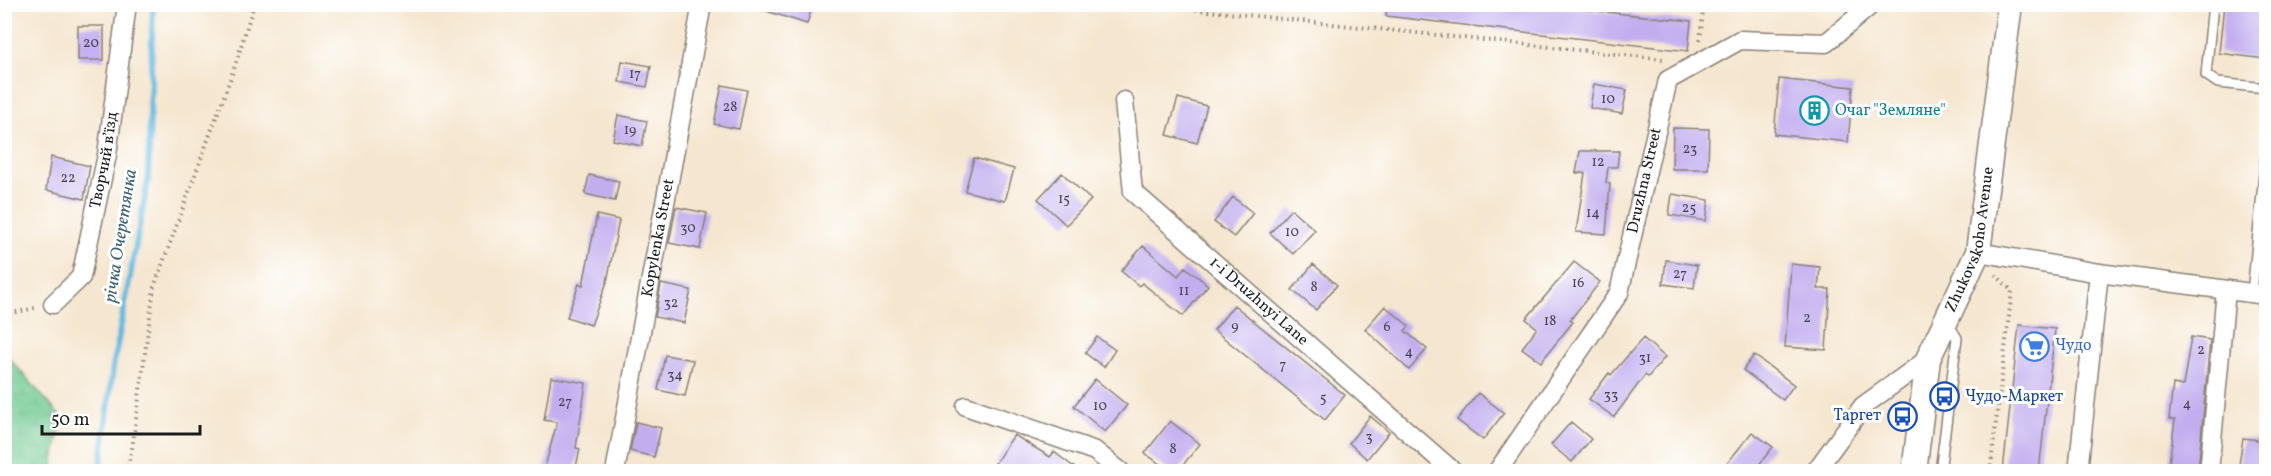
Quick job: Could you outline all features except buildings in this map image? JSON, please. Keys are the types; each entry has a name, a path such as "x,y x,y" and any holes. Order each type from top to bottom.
{"street":[{"name":"Творчий в’їзд","path":"54,304 81,277 107,155 127,4"},
{"name":"Kopylenka Street","path":"615,471 702,4"},
{"name":"Druzhna Street","path":"1497,471 1619,293 1668,80 1740,40 1826,43 1872,4"},
{"name":"Zhukovskoho Avenue","path":"1914,471 1928,359 1946,321 1985,254 2010,4"},
{"name":"1-i Druzhnyi Lane","path":"1124,101 1133,192 1454,471"},
{"path":"1985,254 2098,273 2259,294"},
{"path":"2078,471 2098,273"},
{"path":"2209,471 2226,290"},
{"path":"1815,471 1863,406 1928,359"},
{"path":"966,406 1095,451 1121,471"}],"lane":[{"path":"2213,4 2206,75 2218,83 2266,88"},
{"path":"2259,294 2266,154"},
{"path":"1940,471 1956,338 1946,321"}],"path":[{"path":"126,471 132,449 154,287 235,66 254,4"},
{"path":"1142,4 1698,64 1704,4"},
{"path":"1985,254 1995,274 2012,291 1990,471"},
{"path":"4,315 54,304"}],"green space":[{"path":"8,357 62,418 52,471 5,471 4,359"}],"waterway":[{"name":"річка Очеретянка","path":"100,472 113,367 148,180 153,4"}],"place":[{"name":"Очаг \"Земляне\"","path":"1814,111"},
{"name":"Чудо","path":"2034,346"},
{"name":"Чудо-Маркет","path":"1944,397"},
{"name":"Таргет","path":"1902,416"}]}
